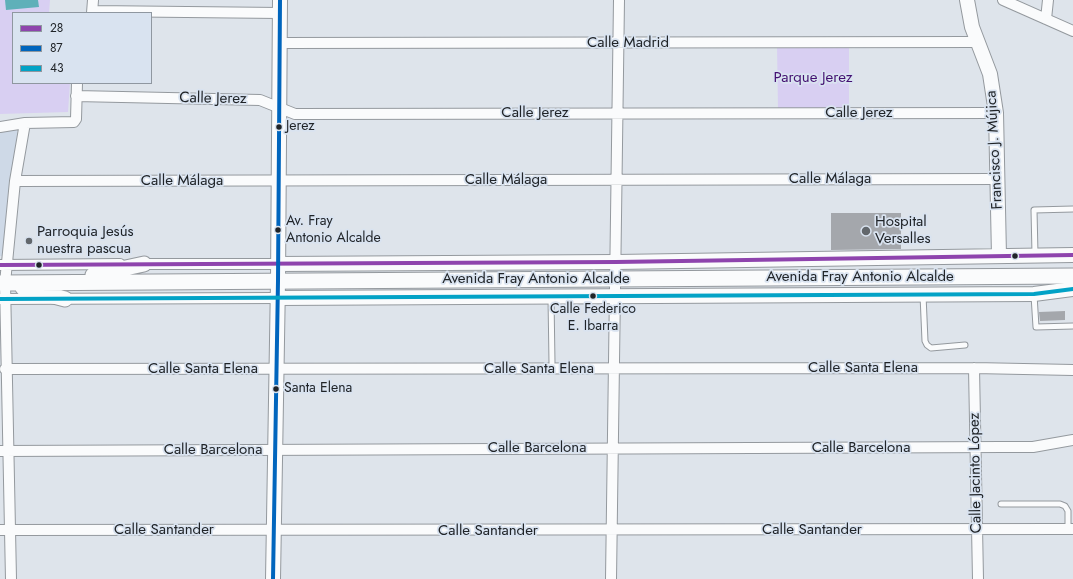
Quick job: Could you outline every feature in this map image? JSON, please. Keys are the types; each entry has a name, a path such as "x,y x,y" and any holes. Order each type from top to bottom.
{"main road":[{"path":"62,282 144,264"},
{"name":"Avenida Fray Antonio Alcalde","path":"2,283 1073,276"},
{"path":"2,283 65,299"}],"street":[{"path":"93,0 92,12 280,6 278,107 278,298 273,579"},
{"path":"611,579 619,0"},
{"name":"Francisco J. Mújica","path":"967,0 977,42 990,74 996,113 999,256"},
{"path":"1003,0 1073,31"},
{"path":"1046,19 1048,0"},
{"name":"Calle Madrid","path":"279,43 977,42"},
{"path":"0,127 25,123 70,124 74,122 76,119 77,84"},
{"name":"Calle Jerez","path":"76,96 260,100 295,114 618,112 996,113"},
{"path":"11,579 5,530 4,451 6,369 2,283 3,265 15,181 25,123"},
{"name":"Calle Málaga","path":"15,181 998,179"},
{"name":"Avenida Fray Antonio Alcalde","path":"3,265 616,262 1073,255"},
{"name":"Avenida Fray Antonio Alcalde","path":"2,299 1034,294 1073,289"},
{"name":"Calle Santa Elena","path":"6,369 974,368 1073,370"},
{"name":"Calle Jacinto López","path":"974,368 978,579"},
{"name":"Calle Barcelona","path":"4,451 975,448 1033,447 1073,440"},
{"name":"Calle Santander","path":"5,530 612,531 1071,529"}],"lane":[{"path":"1035,255 1034,210 1073,209"},
{"path":"923,294 925,341 927,345 931,348 964,345"},
{"path":"1034,294 1036,327 1073,326"},
{"path":"551,296 552,363"},
{"path":"1001,504 1060,504 1065,506 1068,512 1071,529"}],"shaded area":[{"path":"18,126 2,256 0,256 0,129"}],"green space":[{"path":"0,0 50,0 49,12 12,12 12,84 70,84 68,112 0,114"},
{"name":"Parque Jerez","path":"777,45 849,46 849,110 778,109"}],"water":[{"path":"5,0 38,0 39,7 6,10"}],"building":[{"name":"Hospital Versalles","path":"831,213 901,213 901,249 831,250"},
{"path":"1065,311 1065,320 1040,321 1039,312"}],"transit line":[{"name":"87","path":"273,579 278,281 280,0"},
{"name":"28","path":"0,265 616,262 1073,255"},
{"name":"43","path":"0,299 1034,294 1073,289"}],"place":[{"name":"Jerez","path":"279,127"},
{"name":"Av. Fray Antonio Alcalde","path":"278,230"},
{"name":"Hospital Versalles","path":"866,231"},
{"name":"Parroquia Jesús nuestra pascua","path":"29,241"},
{"name":"Calle Federico E. Ibarra","path":"593,296"},
{"name":"Santa Elena","path":"276,389"}]}
